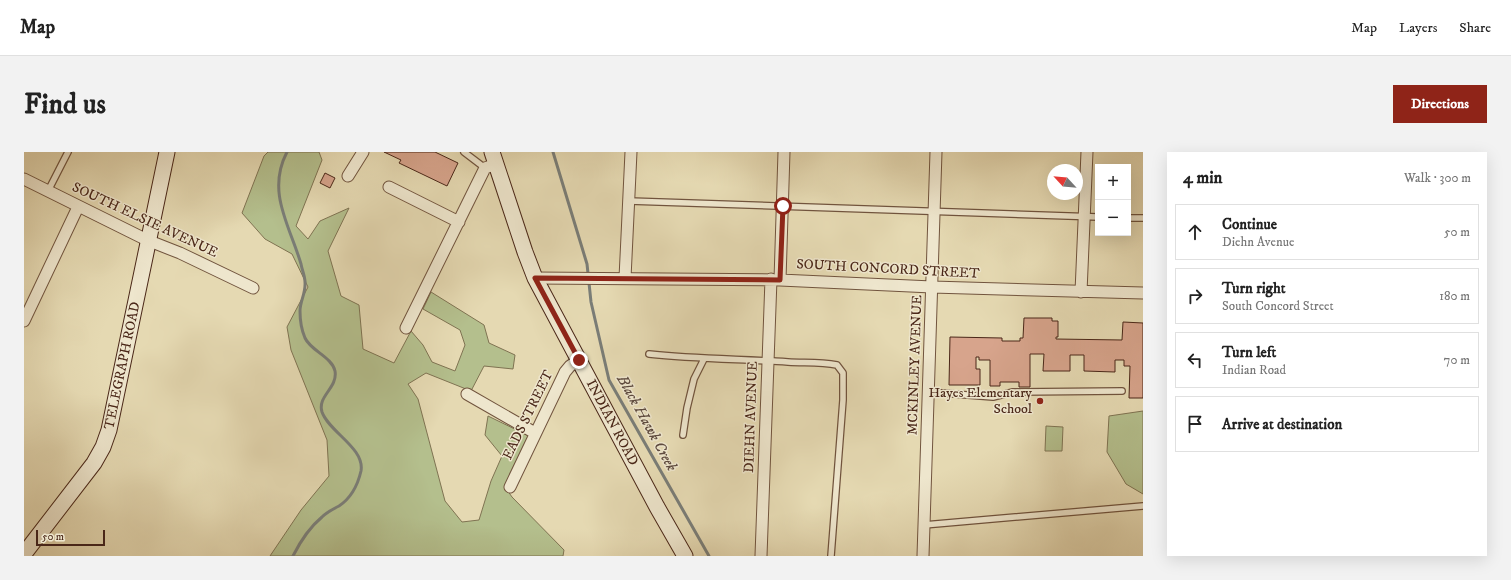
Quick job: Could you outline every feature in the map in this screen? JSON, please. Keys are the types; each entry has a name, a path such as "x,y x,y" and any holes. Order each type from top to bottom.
{"street":[{"name":"TELEGRAPH ROAD","path":"24,554 83,479 103,447 109,430 147,240 167,152"},
{"path":"348,176 363,152"},
{"path":"624,278 631,152"},
{"name":"DIEHN AVENUE","path":"761,556 768,361 783,206 784,152"},
{"name":"MCKINLEY AVENUE","path":"923,556 936,152"},
{"path":"1082,292 1087,152"},
{"path":"406,328 491,161"},
{"name":"INDIAN ROAD","path":"491,161 535,278 657,508 685,556"},
{"name":"SOUTH ELSIE AVENUE","path":"24,179 147,240 180,252 253,288"},
{"path":"389,187 459,222"},
{"path":"24,320 78,207"},
{"name":"SOUTH CONCORD STREET","path":"535,278 776,279 932,287 1143,293"},
{"name":"EADS STREET","path":"510,487 565,372 570,366 579,360"},
{"path":"467,394 535,433"}],"lane":[{"path":"48,191 68,152"},
{"path":"464,152 491,161"},
{"path":"629,201 1095,217"},
{"path":"1131,218 1143,218"},
{"path":"649,354 704,359 821,362 837,365 844,373 831,556"},
{"path":"683,434 694,379 704,359"},
{"path":"929,392 993,397 1014,392 1122,392"},
{"path":"924,526 1143,506"}],"green space":[{"path":"268,152 319,152 322,160 296,226 308,239 320,221 349,208 328,251 341,296 359,305 363,349 394,363 411,331 423,345 432,362 455,371 465,345 460,330 423,309 431,292 484,325 489,343 515,355 513,369 484,366 471,391 426,373 408,384 418,399 445,501 462,522 479,520 491,481 502,456 485,435 488,416 529,436 505,487 512,497 564,550 563,556 270,556 301,510 329,476 327,440 291,350 287,327 308,287 292,254 265,239 242,213 264,156"},
{"path":"1143,411 1143,494 1126,484 1107,452 1109,416"},
{"path":"1046,426 1063,427 1062,451 1045,451"}],"building":[{"path":"384,152 435,152 458,163 447,186 399,163 401,160"},
{"path":"325,173 335,178 330,188 320,183"},
{"path":"1024,318 1052,318 1052,321 1058,321 1058,337 1056,337 1056,339 1122,340 1123,322 1143,323 1143,398 1129,398 1130,366 1124,366 1124,360 1115,360 1115,372 1084,371 1084,355 1070,355 1070,371 1043,371 1044,354 1030,354 1030,387 1019,387 1019,382 1000,382 1000,386 990,386 990,360 979,360 979,357 976,357 976,369 980,369 980,385 949,385 950,337 1002,338 1002,341 1020,341 1020,338 1023,338"}],"waterway":[{"name":"Black Hawk Creek","path":"287,152 281,167 279,195 286,222 305,278 305,290 300,311 302,328 308,343 330,362 335,371 334,382 322,401 322,412 326,419 352,447 358,455 361,463 361,471 358,481 350,495 343,503 332,509 313,525 293,556"},
{"name":"Black Hawk Creek","path":"553,152 587,264 591,302 609,380 709,556"}],"place":[{"name":"Hayes Elementary School","path":"1040,401"}],"route":[{"path":"579,360 535,278 577,277 780,280 783,206"}]}
